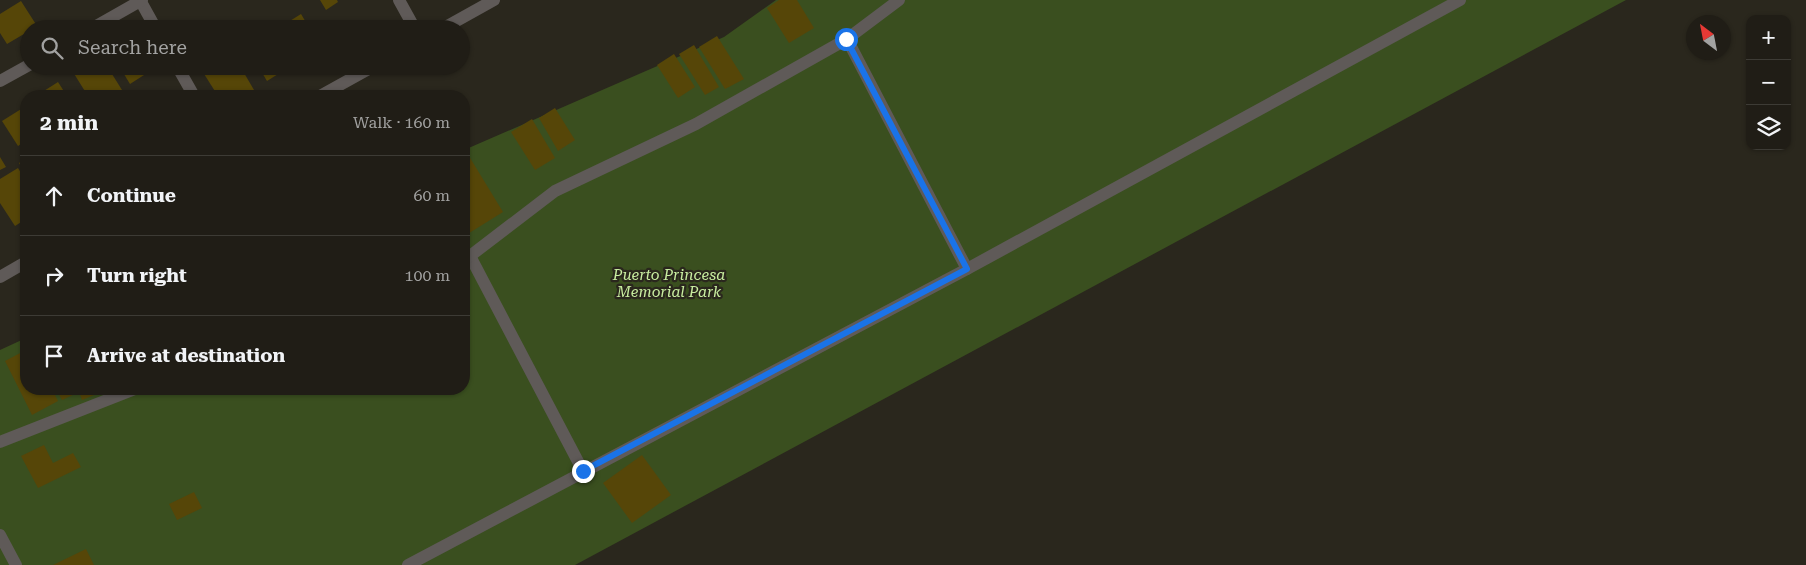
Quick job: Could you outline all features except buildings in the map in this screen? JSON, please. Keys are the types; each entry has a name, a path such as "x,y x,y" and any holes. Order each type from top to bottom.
{"street":[{"path":"107,20 140,0 151,20"},
{"path":"399,0 410,20"},
{"path":"458,20 494,0"},
{"path":"470,256 555,191 696,124 846,39 899,0"},
{"path":"408,565 967,269 1460,0"},
{"path":"846,39 967,269"},
{"path":"0,81 20,70"},
{"path":"182,75 191,90"},
{"path":"331,90 358,75"},
{"path":"470,264 583,471"},
{"path":"0,276 20,265"},
{"path":"0,442 120,395"},
{"path":"0,535 16,565"}],"green space":[{"name":"Puerto Princesa Memorial Park","path":"776,0 1626,0 575,565 0,565 0,350 20,341 20,395 470,395 470,147 724,37"}],"route":[{"path":"583,471 967,269 846,39"}]}
